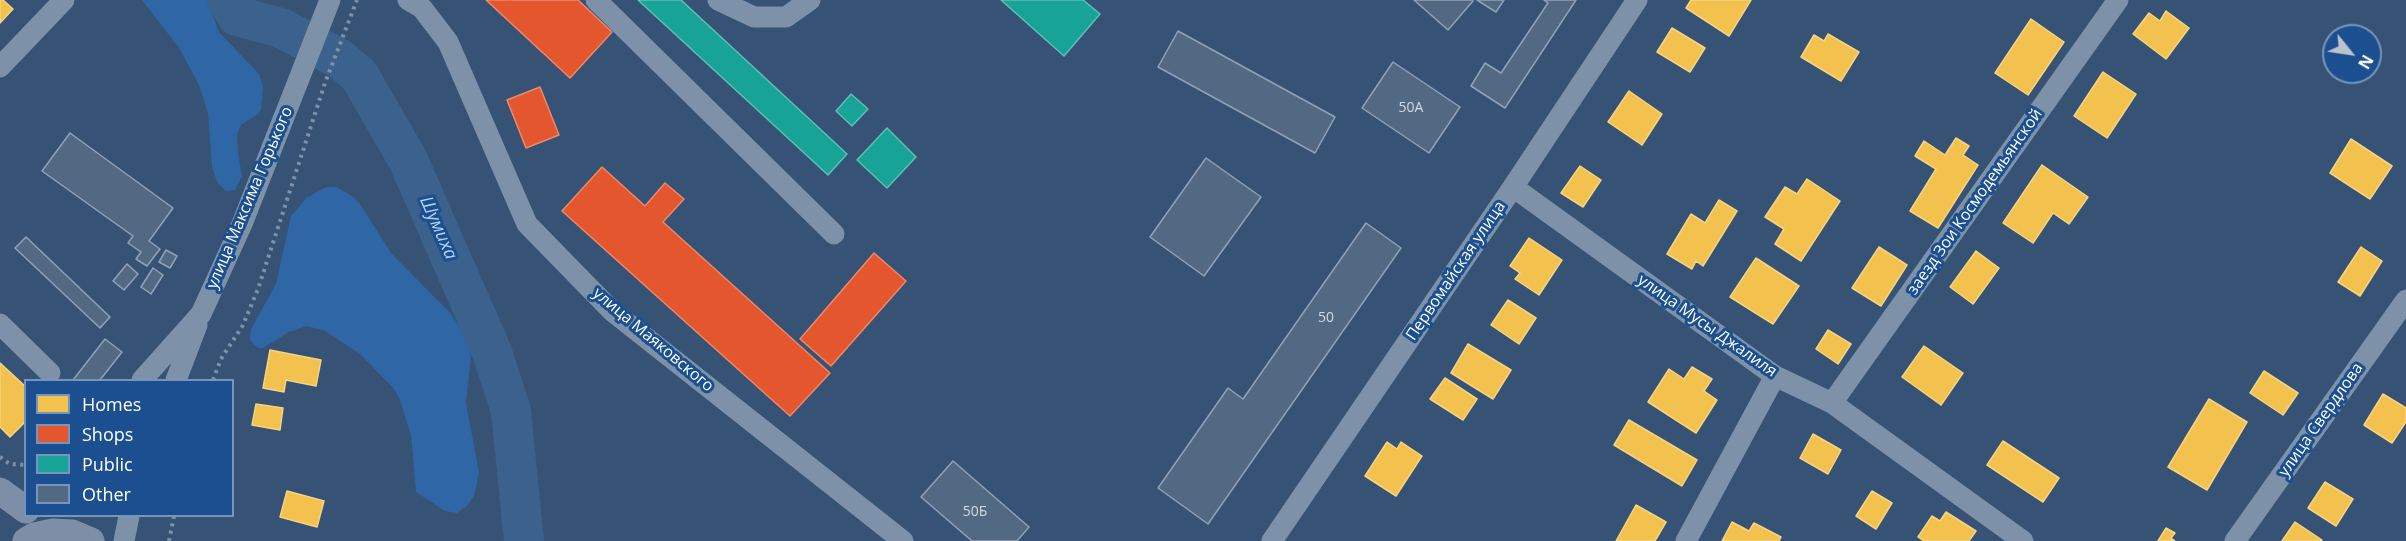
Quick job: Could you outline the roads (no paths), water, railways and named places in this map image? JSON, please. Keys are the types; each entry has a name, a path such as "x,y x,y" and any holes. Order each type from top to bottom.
{"main road":[{"path":"0,491 24,509"},
{"path":"38,517 82,537"},
{"path":"26,541 34,536 53,532 82,537"}],"street":[{"path":"0,67 64,0"},
{"path":"596,0 834,234"},
{"path":"718,0 754,17 786,16 810,0"},
{"name":"Первомайская улица","path":"1272,541 1637,0"},
{"name":"заезд Зои Космодемьянской","path":"1832,403 2118,0"},
{"name":"улица Маяковского","path":"418,3 448,42 527,224 612,311 903,541"},
{"name":"улица Максима Горького","path":"144,379 201,314 242,224 327,7"},
{"name":"улица Мусы Джалиля","path":"1513,187 1775,376 1832,403 2023,541"},
{"name":"улица Свердлова","path":"2235,541 2406,300"},
{"path":"177,379 201,314"},
{"path":"0,324 50,373"},
{"path":"1686,541 1775,376"},
{"path":"19,541 27,517"},
{"path":"124,541 129,517"}],"waterway":[{"name":"Шумиха","path":"227,0 237,16 281,28 340,59 359,75 408,160 492,352 511,411 524,541"}]}
